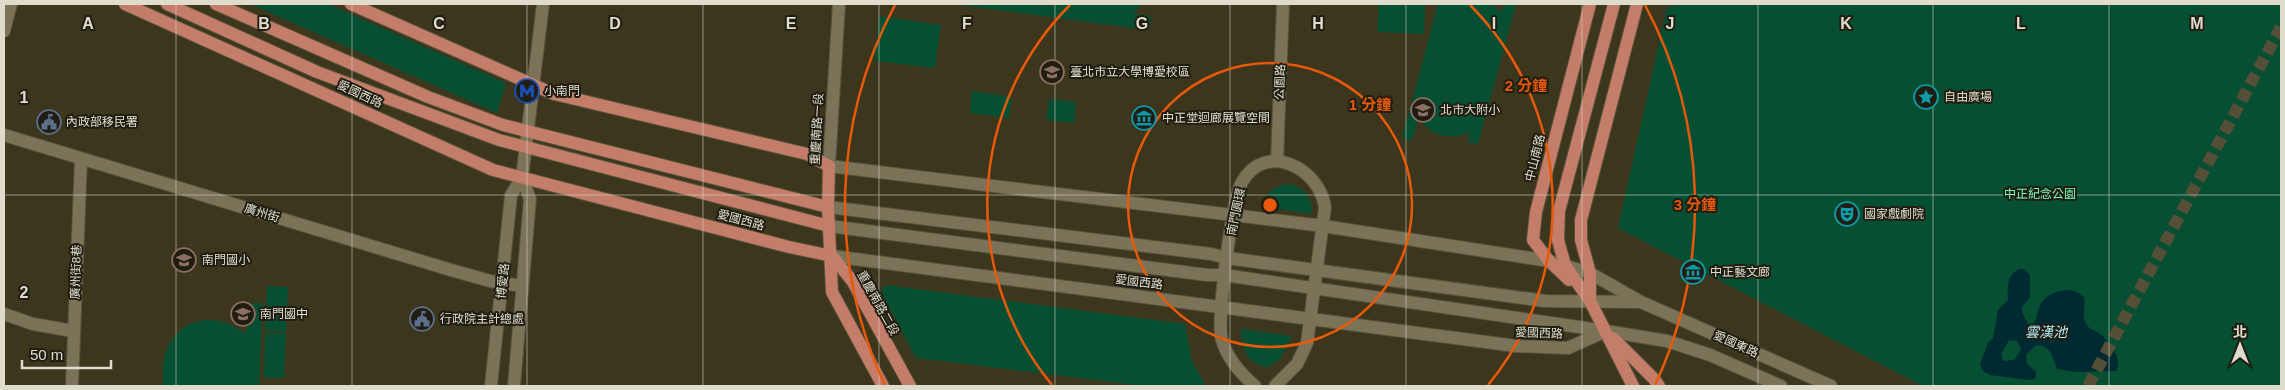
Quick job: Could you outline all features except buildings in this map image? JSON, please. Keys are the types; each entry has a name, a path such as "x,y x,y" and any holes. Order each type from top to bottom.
{"main road":[{"name":"愛國西路","path":"126,4 493,170 789,247 832,256"},
{"name":"愛國西路","path":"167,4 317,72 499,140 829,226"},
{"name":"愛國西路","path":"216,4 428,97 502,125 828,206"},
{"path":"351,4 554,94 807,154 829,166"},
{"name":"中山南路","path":"1590,4 1536,212 1534,240 1549,261 1590,301"},
{"name":"中山南路","path":"1614,4 1559,212 1558,240 1565,265 1590,301 1633,386"},
{"name":"中山南路","path":"1590,301 1590,273 1581,240 1581,220 1637,4"},
{"name":"重慶南路一段","path":"829,166 828,206 832,256"},
{"path":"832,256 832,292 834,298 883,386"},
{"name":"重慶南路二段","path":"832,256 853,282 910,386"},
{"path":"1606,331 1659,386"}],"street":[{"path":"4,31 10,4"},
{"name":"博愛路","path":"491,386 512,195 522,178 543,4"},
{"name":"重慶南路一段","path":"829,166 839,4"},
{"name":"公園路","path":"1277,161 1283,4"},
{"name":"廣州街","path":"4,135 450,270 522,286"},
{"name":"廣州街8巷","path":"72,386 81,159"},
{"path":"1275,386 1297,364 1303,354 1311,319 1325,207 1323,195 1315,181 1290,163 1277,161"},
{"name":"南門圓環","path":"1255,386 1232,361 1221,339 1219,324 1233,215 1242,183 1248,175 1267,163 1277,161"},
{"path":"829,166 1323,226 1565,265"},
{"name":"博愛路","path":"514,386 530,198 522,178"},
{"name":"愛國西路","path":"828,206 1211,254 1227,258 1546,301 1590,301"},
{"name":"愛國西路","path":"829,226 1207,275 1224,275 1606,331"},
{"name":"愛國西路","path":"832,256 1524,347 1568,348 1606,331"},
{"name":"愛國東路","path":"1565,265 1590,273 1641,302 1831,386"},
{"name":"愛國東路","path":"1590,301 1641,302"},
{"path":"4,314 33,324 74,331"},
{"name":"愛國東路","path":"1606,331 1667,341 1710,355 1781,386"}],"green space":[{"path":"250,4 328,4 506,83 497,113"},
{"path":"951,4 1143,4 1133,13 1151,16 1149,30"},
{"path":"1379,4 1425,4 1424,34 1377,32"},
{"path":"1438,4 1493,4 1501,13 1504,4 1516,4 1478,144 1468,142 1470,132 1455,136 1441,135 1429,129 1418,118 1412,141 1402,138"},
{"name":"中正紀念公園","path":"1686,4 2281,4 2281,386 1923,386 1618,228 1667,7"},
{"path":"879,16 941,25 935,68 874,61"},
{"path":"972,91 1012,97 1009,118 970,113"},
{"path":"1049,99 1076,102 1074,123 1046,120"},
{"path":"1287,184 1298,187 1306,193 1312,208 1312,214 1263,207 1271,191"},
{"path":"886,285 1185,324 1192,361 1206,386 1143,386 916,358 881,292"},
{"path":"267,286 288,287 286,332 265,331"},
{"path":"248,303 263,303 259,386 163,386 165,354 176,334 195,322 215,320 236,327 246,334"},
{"path":"1241,329 1292,336 1280,359 1269,367 1256,363 1247,355 1242,343"},
{"path":"265,333 286,333 284,378 264,378"}],"water":[{"name":"雲漢池","path":"2024,269 2030,275 2030,297 2022,307 2022,312 2028,324 2032,325 2034,323 2041,303 2056,292 2074,291 2084,297 2085,322 2090,328 2104,337 2111,346 2118,361 2116,371 2077,372 2057,369 2048,350 2045,347 2036,345 2026,355 2027,364 2036,372 2035,379 2029,380 1990,375 1983,371 1980,364 1988,343 1993,338 1998,310 2008,300 2010,277 2016,271","holes":["2009,340 2017,341 2021,350 2014,360 2003,361 2001,354"]}],"tunnel":[{"path":"2088,386 2281,27"}],"place":[{"name":"臺北市立大學博愛校區","path":"1052,72"},
{"name":"小南門","path":"527,91"},
{"name":"自由廣場","path":"1926,97"},
{"name":"北市大附小","path":"1423,110"},
{"name":"中正堂迴廊展覽空間","path":"1144,118"},
{"name":"內政部移民署","path":"49,122"},
{"name":"國家戲劇院","path":"1847,214"},
{"name":"南門國小","path":"184,260"},
{"name":"中正藝文廊","path":"1693,272"},
{"name":"南門國中","path":"243,314"},
{"name":"行政院主計總處","path":"422,319"}]}
